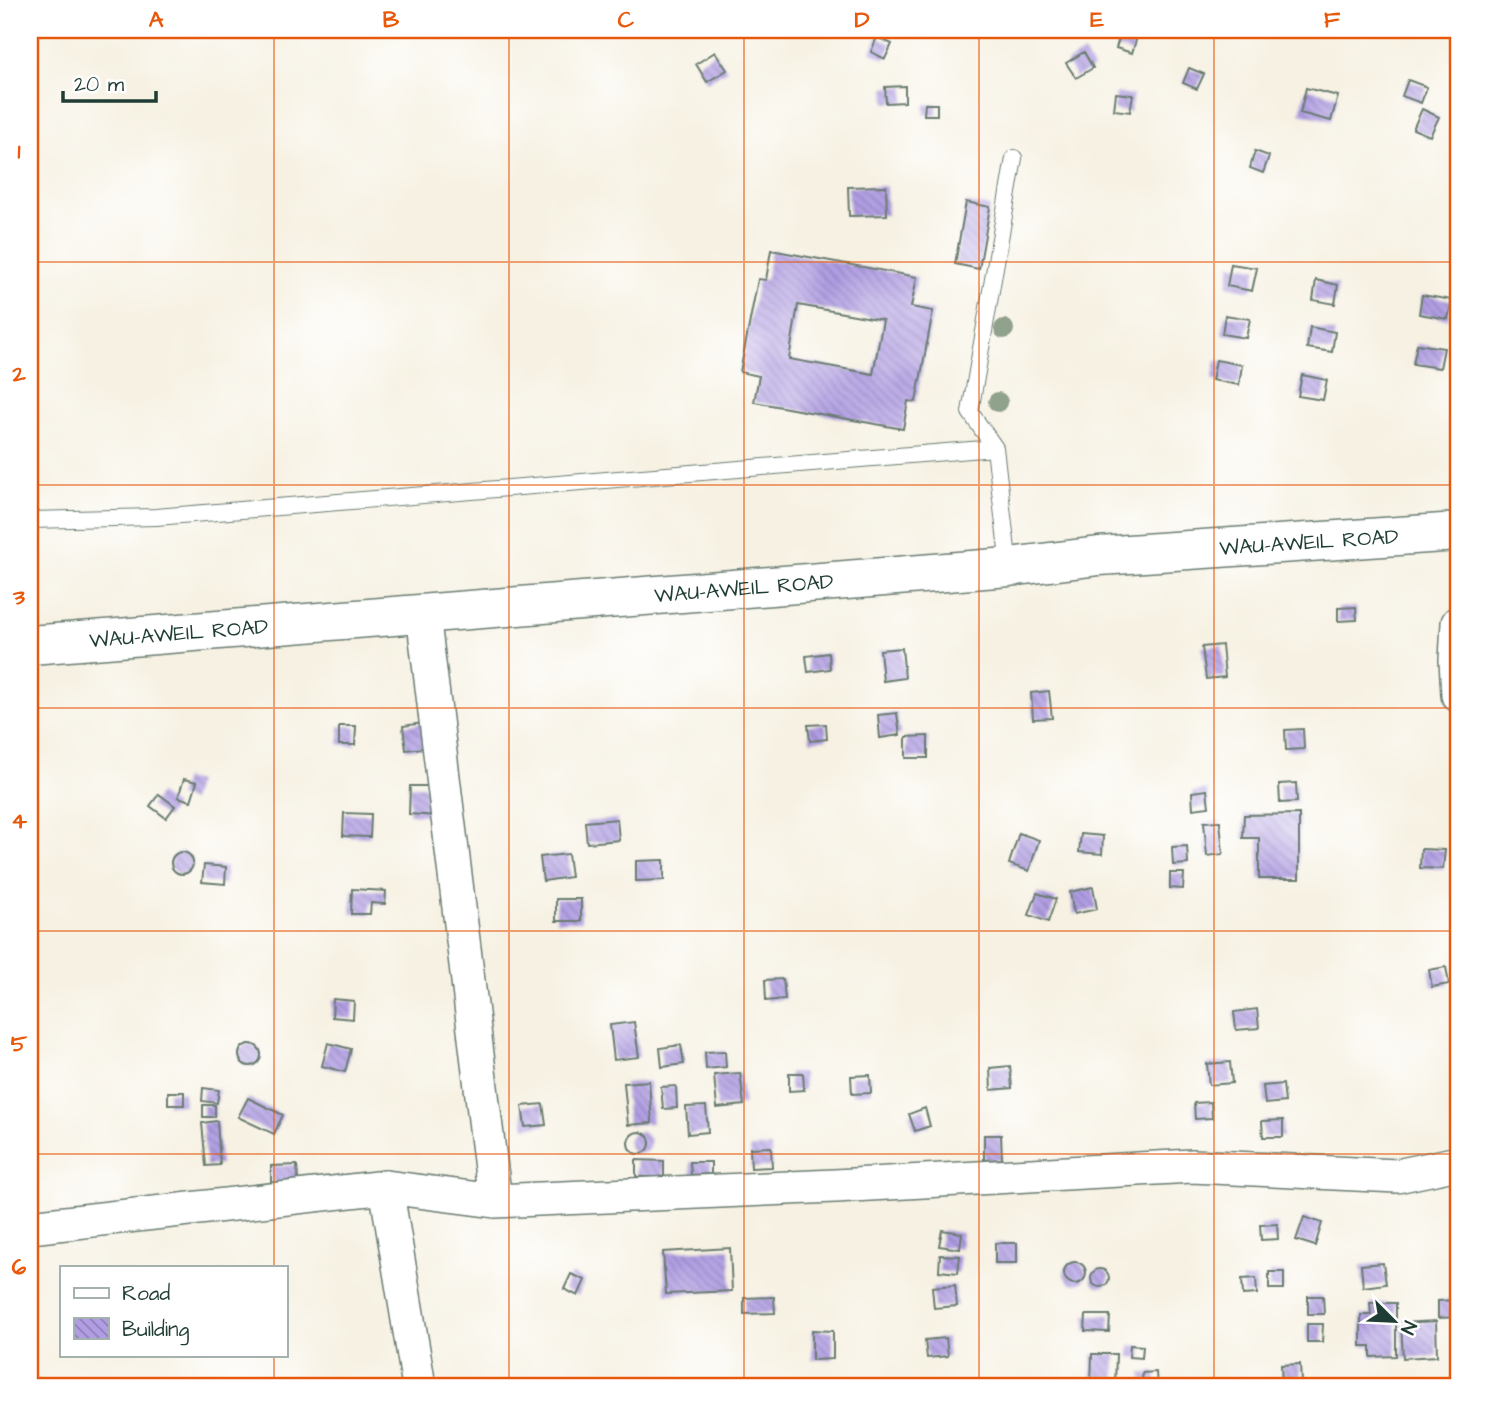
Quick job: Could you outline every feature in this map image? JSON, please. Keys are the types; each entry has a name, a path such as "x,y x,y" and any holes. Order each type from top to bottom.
{"main road":[{"name":"WAU-AWEIL ROAD","path":"30,645 1009,567 1099,556 1458,532"}],"street":[{"path":"422,614 495,1200"},
{"path":"1458,623 1458,695"},
{"path":"30,1227 386,1187 495,1200 835,1186 1192,1166 1397,1176 1458,1163"},
{"path":"386,1187 419,1386"}],"lane":[{"path":"1009,567 995,448 970,412 1014,158"},
{"path":"30,520 156,516 995,448"}],"building":[{"path":"1121,32 1137,37 1132,53 1116,48"},
{"path":"877,37 892,44 885,59 871,52"},
{"path":"715,52 727,70 707,82 696,64"},
{"path":"1084,52 1093,68 1076,78 1066,63"},
{"path":"1189,68 1204,74 1197,89 1183,83"},
{"path":"1408,80 1427,87 1421,103 1402,96"},
{"path":"905,86 905,102 886,103 885,87"},
{"path":"1306,88 1338,96 1331,121 1300,113"},
{"path":"1116,93 1133,95 1130,112 1114,110"},
{"path":"925,104 937,104 937,115 924,115"},
{"path":"1422,109 1439,117 1430,136 1413,129"},
{"path":"1255,151 1269,156 1263,173 1250,168"},
{"path":"886,186 887,215 849,216 848,187"},
{"path":"966,202 990,207 979,269 955,264"},
{"path":"771,250 917,277 911,307 933,311 916,402 908,401 903,429 754,402 759,376 740,372 758,279 766,280","holes":["798,305 883,320 873,374 789,359"]},
{"path":"1231,264 1257,268 1252,291 1227,286"},
{"path":"1316,280 1338,285 1335,304 1313,300"},
{"path":"1422,295 1452,300 1448,319 1419,314"},
{"path":"1225,315 1250,319 1246,338 1222,334"},
{"path":"1310,327 1335,332 1332,352 1307,348"},
{"path":"1417,344 1444,348 1440,368 1413,364"},
{"path":"1216,360 1242,365 1239,385 1212,380"},
{"path":"1302,375 1327,380 1323,400 1298,396"},
{"path":"1356,607 1357,620 1338,621 1338,608"},
{"path":"1222,645 1225,677 1206,679 1202,647"},
{"path":"902,648 905,678 883,681 880,650"},
{"path":"829,653 830,669 808,672 806,656"},
{"path":"1049,691 1052,718 1033,719 1031,693"},
{"path":"897,713 900,735 880,738 878,715"},
{"path":"429,722 432,747 406,750 403,726"},
{"path":"826,724 827,739 810,741 808,725"},
{"path":"339,726 356,726 355,745 339,745"},
{"path":"1303,729 1304,749 1286,750 1285,730"},
{"path":"928,736 928,758 906,758 906,737"},
{"path":"184,779 197,782 191,801 178,797"},
{"path":"1296,783 1297,802 1280,803 1279,784"},
{"path":"410,786 439,786 438,816 409,814"},
{"path":"1207,790 1209,807 1193,809 1192,792"},
{"path":"159,794 175,806 166,818 150,806"},
{"path":"344,813 371,814 370,837 343,836"},
{"path":"1299,814 1299,879 1259,879 1259,838 1243,838 1244,815"},
{"path":"617,819 619,840 587,843 585,822"},
{"path":"1220,821 1223,854 1207,856 1204,822"},
{"path":"1019,833 1039,840 1029,871 1009,864"},
{"path":"1081,834 1103,836 1102,854 1079,852"},
{"path":"1187,846 1188,864 1173,865 1172,847"},
{"path":"1421,849 1445,850 1443,869 1420,868"},
{"path":"178,852 186,852 193,859 193,867 186,874 178,874 171,867 171,859"},
{"path":"568,854 571,877 543,881 540,857"},
{"path":"664,860 664,880 636,881 636,861"},
{"path":"204,865 226,867 225,884 202,882"},
{"path":"1170,873 1184,873 1183,889 1170,888"},
{"path":"1093,887 1097,909 1074,914 1070,892"},
{"path":"352,889 386,891 385,904 371,903 370,914 351,914"},
{"path":"1037,893 1056,899 1048,922 1029,915"},
{"path":"556,899 581,899 581,921 556,921"},
{"path":"1446,967 1449,984 1432,987 1429,970"},
{"path":"783,979 785,999 766,1001 765,980"},
{"path":"333,999 354,1001 353,1019 332,1017"},
{"path":"1257,1009 1259,1028 1236,1030 1234,1012"},
{"path":"634,1022 639,1057 614,1060 610,1025"},
{"path":"328,1043 351,1049 345,1072 322,1066"},
{"path":"246,1044 254,1044 261,1051 261,1059 254,1066 246,1066 239,1059 239,1051"},
{"path":"681,1045 684,1064 662,1067 660,1048"},
{"path":"725,1051 726,1067 706,1069 705,1052"},
{"path":"1230,1062 1232,1083 1209,1085 1207,1064"},
{"path":"1010,1066 1012,1088 991,1090 990,1068"},
{"path":"740,1073 744,1105 717,1108 714,1075"},
{"path":"789,1073 803,1073 804,1090 789,1091"},
{"path":"870,1075 871,1093 852,1094 851,1076"},
{"path":"649,1081 652,1123 628,1125 624,1083"},
{"path":"1283,1084 1285,1102 1265,1104 1263,1086"},
{"path":"676,1086 677,1108 663,1109 661,1087"},
{"path":"203,1088 219,1090 217,1103 202,1101"},
{"path":"168,1092 184,1092 184,1105 168,1105"},
{"path":"248,1098 283,1115 274,1134 238,1117"},
{"path":"1211,1102 1212,1118 1195,1119 1194,1103"},
{"path":"543,1104 546,1125 525,1127 522,1106"},
{"path":"203,1105 215,1105 215,1117 203,1117"},
{"path":"706,1106 708,1132 688,1134 686,1107"},
{"path":"925,1108 930,1126 915,1131 909,1114"},
{"path":"1283,1120 1283,1137 1263,1137 1262,1121"},
{"path":"217,1121 220,1165 206,1166 202,1123"},
{"path":"635,1132 643,1132 650,1139 650,1147 643,1154 635,1154 628,1147 628,1139"},
{"path":"984,1135 1001,1135 1002,1159 984,1160"},
{"path":"771,1147 772,1167 751,1168 750,1148"},
{"path":"636,1160 664,1161 664,1177 636,1177"},
{"path":"690,1162 711,1162 711,1174 691,1175"},
{"path":"297,1165 298,1181 271,1183 271,1166"},
{"path":"1304,1217 1322,1223 1315,1246 1296,1240"},
{"path":"1277,1224 1278,1239 1261,1240 1260,1225"},
{"path":"942,1230 962,1233 960,1249 939,1246"},
{"path":"995,1243 1017,1243 1017,1263 995,1263"},
{"path":"730,1248 732,1291 666,1294 663,1252"},
{"path":"940,1255 960,1256 958,1273 939,1271"},
{"path":"1071,1262 1079,1262 1086,1269 1086,1277 1079,1284 1071,1284 1064,1277 1064,1269"},
{"path":"1383,1263 1386,1284 1363,1287 1361,1265"},
{"path":"1096,1269 1104,1269 1109,1278 1107,1285 1096,1287 1091,1282 1091,1274"},
{"path":"1269,1272 1284,1272 1284,1289 1269,1289"},
{"path":"571,1274 585,1280 578,1296 564,1289"},
{"path":"1256,1278 1257,1294 1243,1295 1242,1279"},
{"path":"955,1285 957,1306 934,1308 932,1287"},
{"path":"1308,1296 1323,1296 1324,1314 1308,1314"},
{"path":"774,1297 775,1313 744,1314 744,1298"},
{"path":"1458,1300 1458,1317 1438,1318 1438,1301"},
{"path":"1370,1303 1396,1303 1396,1356 1371,1357 1371,1346 1361,1346 1361,1315 1371,1315"},
{"path":"1086,1315 1110,1315 1109,1332 1085,1331"},
{"path":"1436,1321 1437,1356 1403,1358 1401,1323"},
{"path":"1307,1324 1323,1324 1322,1342 1307,1342"},
{"path":"812,1330 833,1331 833,1359 812,1360"},
{"path":"946,1338 948,1356 927,1358 925,1340"},
{"path":"1130,1345 1143,1346 1142,1358 1129,1357"},
{"path":"1092,1354 1116,1354 1115,1386 1091,1386"},
{"path":"1300,1364 1301,1383 1282,1384 1281,1365"},
{"path":"1156,1372 1157,1386 1143,1386 1142,1373"}]}
